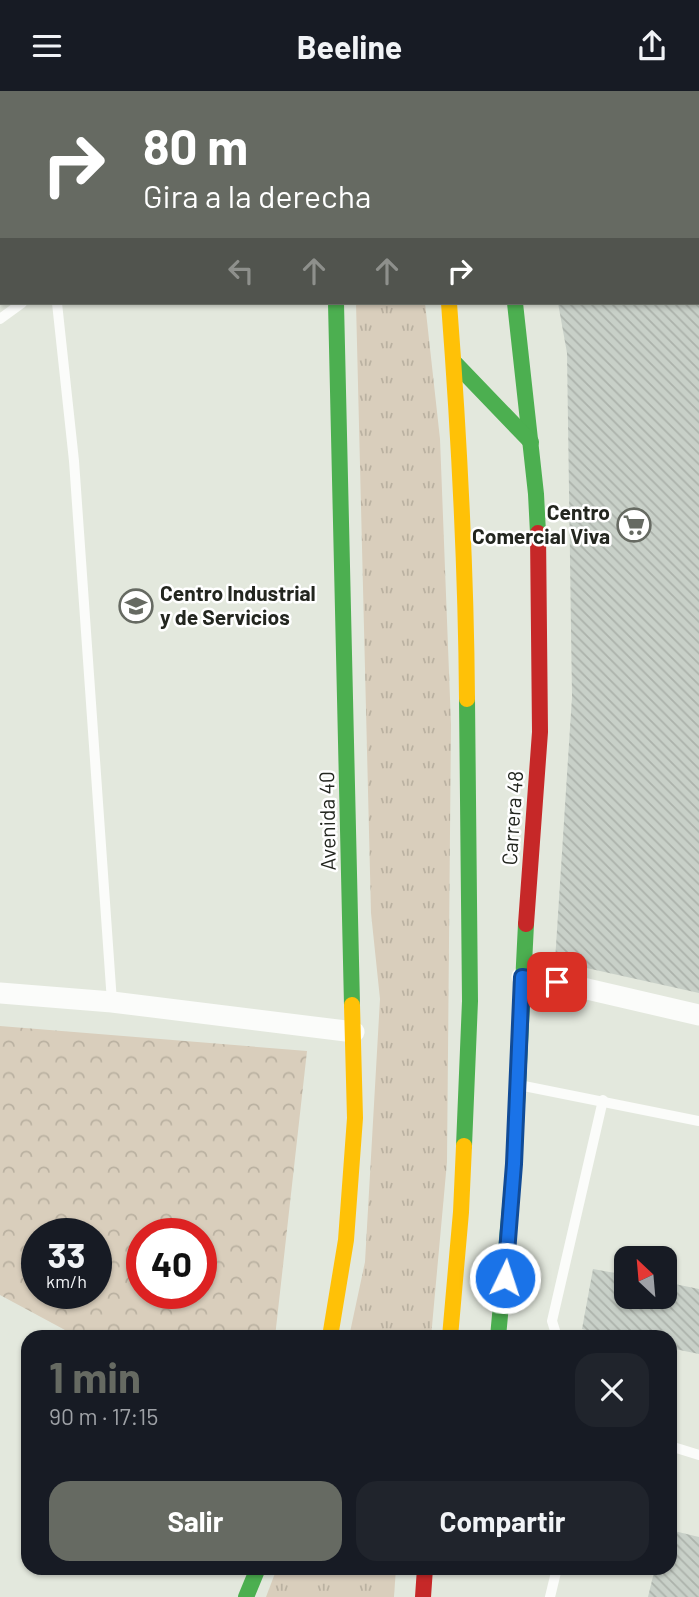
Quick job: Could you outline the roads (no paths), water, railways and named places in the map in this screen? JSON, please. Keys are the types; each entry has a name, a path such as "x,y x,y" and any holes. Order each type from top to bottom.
{"main road":[{"name":"Avenida 40","path":"331,1330 346,1240 355,1118 336,305"},
{"path":"449,305 455,363 466,571 470,1001 462,1199 451,1330"},
{"name":"Carrera 48","path":"499,1330 514,1164 522,977 540,732 539,562 531,442 515,305"},
{"path":"455,363 531,442"},
{"path":"246,1597 255,1575"},
{"path":"423,1597 425,1575"}],"street":[{"path":"522,977 557,982 699,1016"},
{"path":"0,993 112,1002 354,1032"}],"lane":[{"path":"0,319 19,305"},
{"path":"57,305 74,461 112,1002"},
{"path":"519,1085 699,1121"},
{"path":"555,1330 552,1321 603,1100"},
{"path":"677,1448 699,1455"},
{"path":"551,1597 556,1575"}],"place":[{"name":"Centro Comercial Viva","path":"634,525"},
{"name":"Centro Industrial y de Servicios","path":"136,606"}]}
